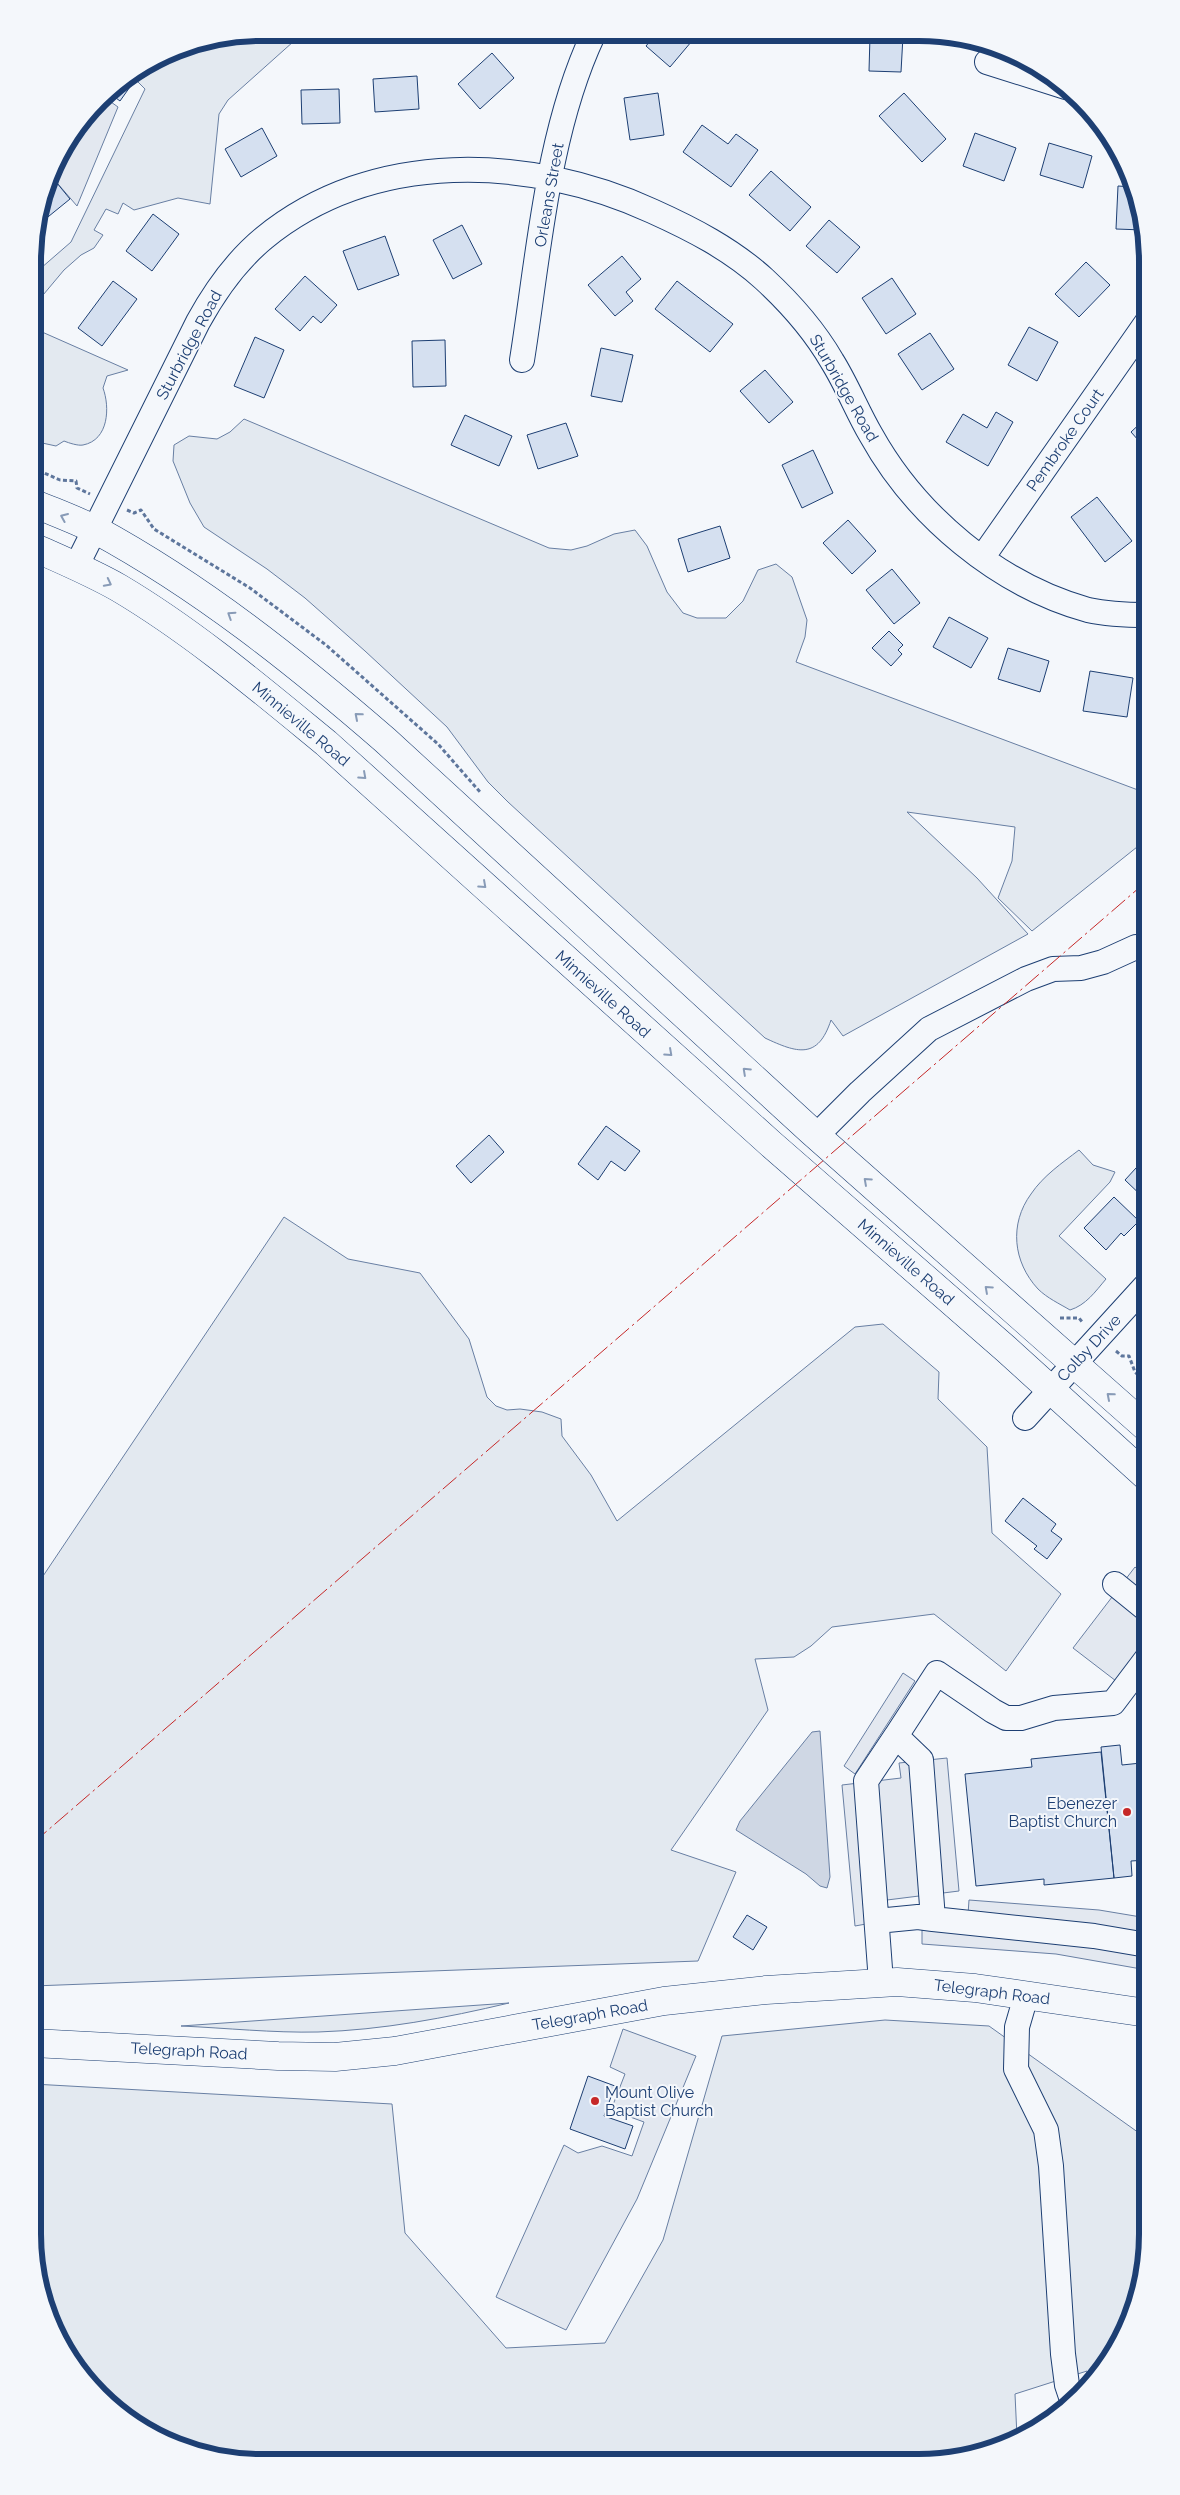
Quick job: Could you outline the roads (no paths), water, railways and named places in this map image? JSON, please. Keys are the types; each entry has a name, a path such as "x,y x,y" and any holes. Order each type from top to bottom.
{"main road":[{"path":"41,506 95,530 138,555 244,624 315,679 385,740 816,1136 1139,1421"},
{"name":"Minnieville Road","path":"41,551 117,588 166,618 264,692 326,743 756,1131 1050,1389 1139,1470"},
{"name":"Telegraph Road","path":"41,2043 278,2056 335,2057 395,2050 664,2001 766,1990 881,1982 931,1984 1139,2012"}],"street":[{"name":"Orleans Street","path":"522,360 550,178 563,119 590,41"},
{"path":"988,62 1043,80"},
{"name":"Sturbridge Road","path":"76,567 206,308 236,265 262,239 298,214 330,196 358,186 393,176 437,171 483,170 550,178 592,187 627,199 691,229 727,251 761,276 807,325 832,360 871,435 894,471 926,510 982,558 1020,581 1074,605 1091,610 1139,614"},
{"name":"Pembroke Court","path":"982,558 1139,335"},
{"path":"816,1136 860,1092 929,1029 1026,979 1053,970 1082,968 1103,962 1136,947"},
{"name":"Colby Drive","path":"1025,1418 1139,1293"},
{"path":"1115,1584 1139,1604"},
{"path":"881,1982 866,1781 937,1673 993,1711 1013,1719 1054,1708 1113,1703 1139,1669"},
{"path":"896,1736 921,1760 933,1919"},
{"path":"876,1921 918,1917 1094,1936 1139,1944"},
{"path":"1026,1996 1017,2027 1016,2069 1046,2130 1051,2166 1063,2354 1066,2385 1069,2394"}],"place":[{"name":"Ebenezer Baptist Church","path":"1127,1812"},
{"name":"Mount Olive Baptist Church","path":"595,2101"}]}
